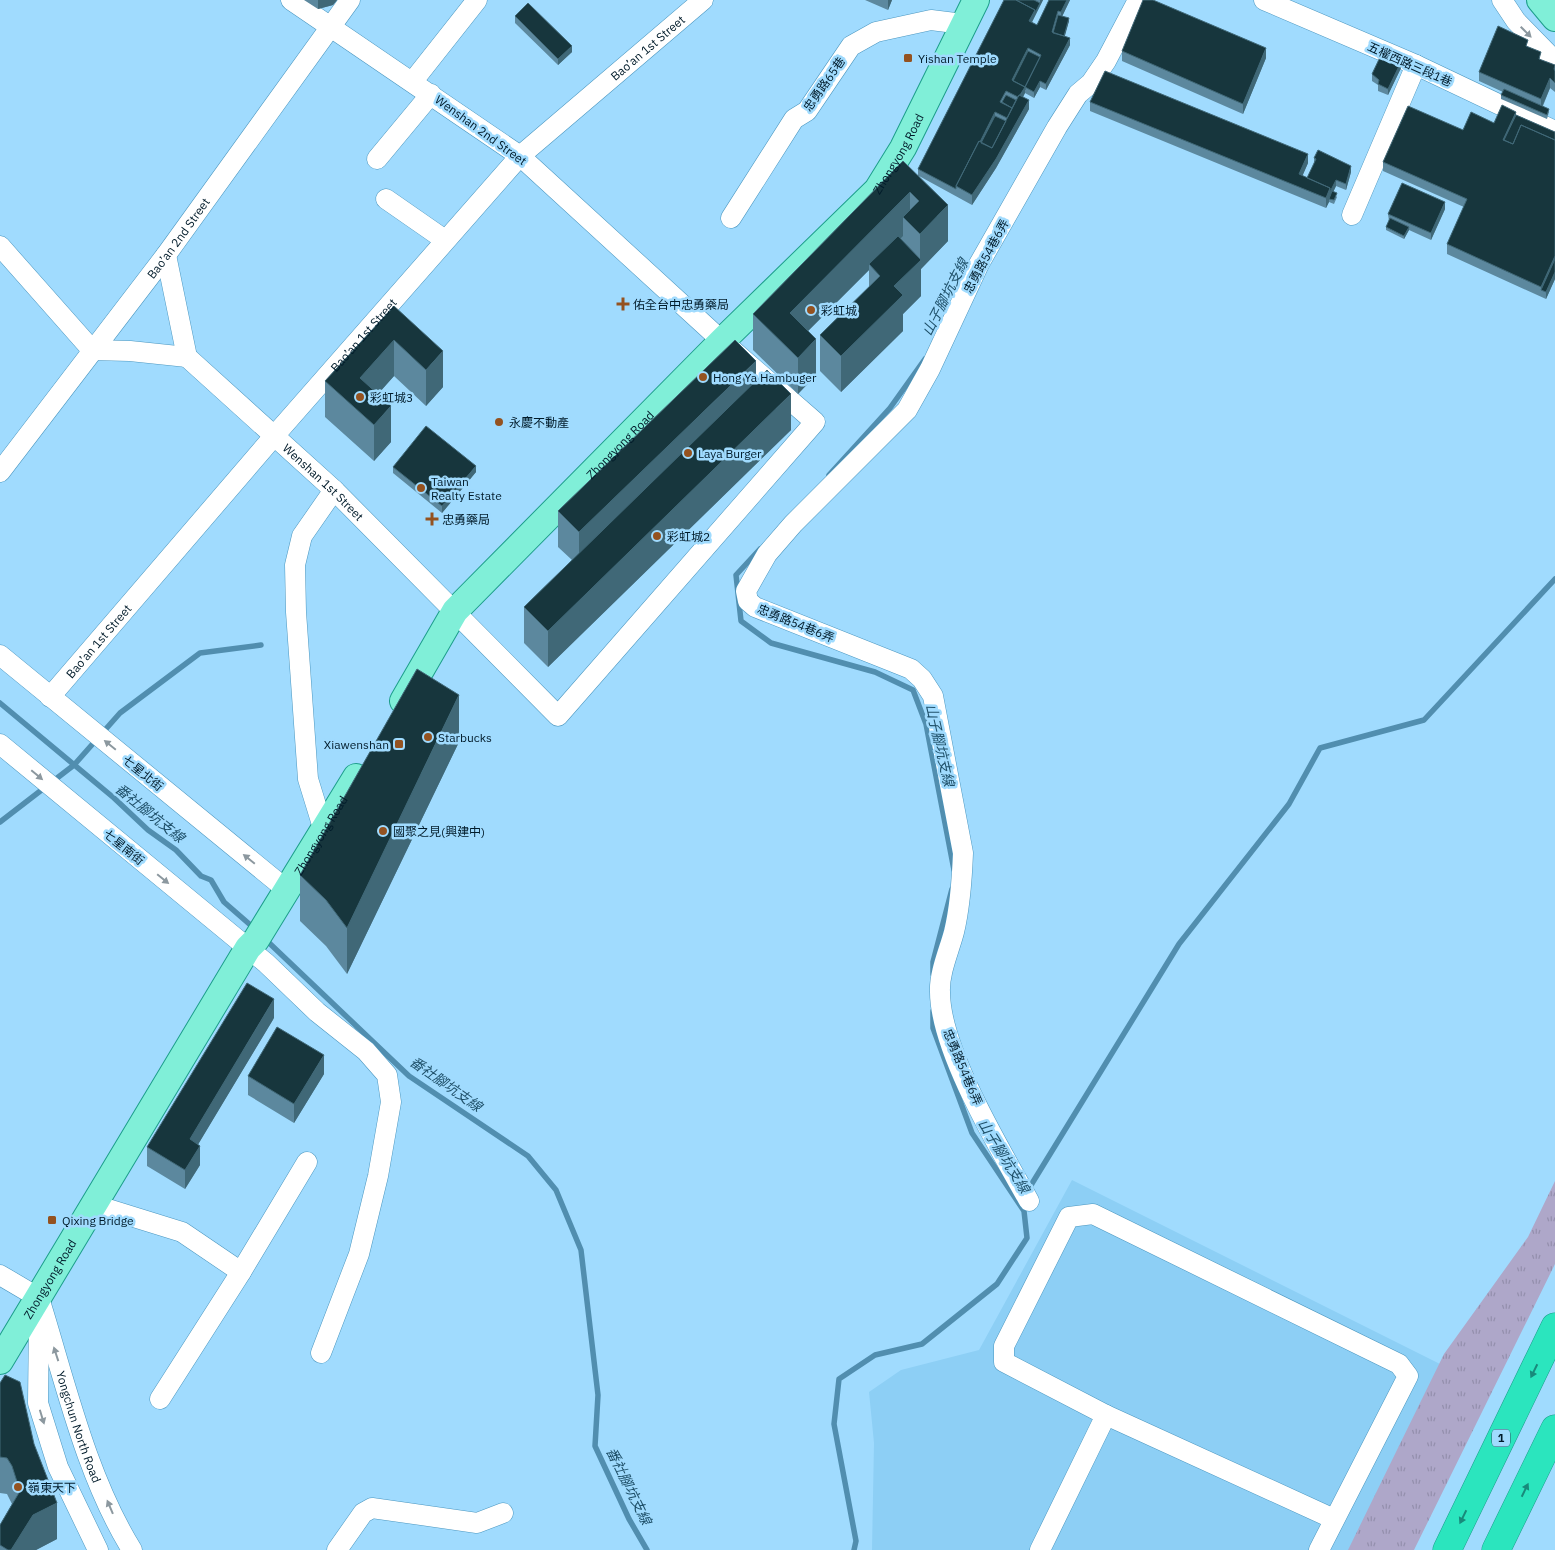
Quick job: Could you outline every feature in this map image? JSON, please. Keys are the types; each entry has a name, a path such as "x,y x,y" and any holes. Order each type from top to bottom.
{"highway":[{"name":"1","path":"1447,1550 1555,1327"},
{"path":"1496,1550 1555,1429"}],"main road":[{"name":"Zhongyong Road","path":"390,722 456,611 722,341 878,190 903,148 976,0"},
{"path":"1540,0 1555,18"},
{"name":"Zhongyong Road","path":"0,1361 252,944 370,755"}],"street":[{"name":"Wenshan 2nd Street","path":"291,0 413,81 520,156 722,341 814,422 558,716 456,611"},
{"name":"Bao’an 2nd Street","path":"0,472 166,255 350,0"},
{"path":"413,81 477,0"},
{"name":"Bao’an 1st Street","path":"50,697 275,435 520,156 702,0"},
{"name":"忠勇路54巷6弄","path":"1029,1201 966,1081 945,1029 940,991 954,931 962,879 962,853 933,696 922,678 911,669 755,607 748,601 746,591 767,554 793,524 907,410 930,368 989,247 1057,127 1078,94 1090,83 1106,61 1138,0"},
{"name":"五權西路三段1巷","path":"1264,0 1416,65 1555,131"},
{"path":"1502,0 1516,22 1555,61"},
{"name":"忠勇路65巷","path":"731,218 794,119 807,111 851,46 876,32 931,20 964,24"},
{"path":"1352,215 1416,65"},
{"path":"377,159 431,94"},
{"path":"386,199 445,240"},
{"path":"0,246 92,350 130,351 188,357 166,255"},
{"name":"Wenshan 1st Street","path":"188,357 334,490 456,611"},
{"path":"324,831 308,779 296,612 295,565 302,536 334,490"},
{"name":"七星北街","path":"0,655 282,898"},
{"name":"七星南街","path":"0,744 252,944 317,1012 366,1051 387,1074 391,1102 378,1176 359,1254 321,1354"},
{"path":"160,1399 241,1272 307,1162"},
{"path":"95,1205 182,1232 241,1272"},
{"path":"1320,1550 1408,1376 1399,1364 1093,1214 1069,1218 1004,1346 1004,1362 1106,1414 1334,1520"},
{"path":"0,1275 39,1298"},
{"name":"Yongchun North Road","path":"39,1298 38,1403 58,1467 98,1550"},
{"name":"Yongchun North Road","path":"39,1298 89,1458 121,1532 132,1550"},
{"path":"1040,1550 1106,1414"},
{"path":"337,1550 363,1513 372,1508 477,1523 504,1513"}],"shaded area":[{"path":"1072,1180 1454,1371 1371,1550 872,1550 874,1443 869,1392 901,1370 979,1350"}],"green space":[{"path":"1555,1181 1555,1264 1414,1550 1348,1550 1444,1354 1528,1237"}],"building":[{"path":"1004,0 1016,0 1035,10 1029,21 1037,25 1049,0 1067,0 1061,12 1058,11 1052,32 1070,38 1046,84 1040,81 1034,92 1025,87 1018,97 1006,91 1000,102 1012,108 1007,118 995,112 956,189 918,169","holes":["1028,48 1041,55 1025,87 1012,80"]},
{"path":"1016,0 1034,0 1040,3 1035,13 1035,10"},
{"path":"1143,0 1153,0 1266,48 1243,104 1122,51"},
{"path":"528,3 572,46 558,59 515,16"},
{"path":"1058,15 1069,18 1064,36 1053,33"},
{"path":"1498,26 1528,40 1526,46 1541,52 1539,59 1555,65 1555,83 1550,78 1541,99 1479,72"},
{"path":"1028,51 1040,57 1025,87 1013,81"},
{"path":"1382,53 1401,62 1388,89 1378,84 1379,80 1372,74"},
{"path":"1105,71 1308,154 1299,174 1330,188 1326,198 1090,102"},
{"path":"1504,89 1549,109 1547,115 1501,95"},
{"path":"1006,95 1016,100 1012,108 1002,102"},
{"path":"1019,95 1029,100 996,159 972,195 956,186 979,141 992,148"},
{"path":"1502,105 1516,112 1503,140 1513,144 1521,125 1555,140 1555,256 1541,287 1447,244 1467,199 1383,162 1408,106 1463,130 1471,112 1494,123"},
{"path":"1516,115 1555,132 1555,140 1521,125 1513,144 1504,140"},
{"path":"995,116 1006,121 992,148 981,143"},
{"path":"1318,150 1351,166 1346,184 1336,180 1330,192 1330,188 1307,178"},
{"path":"903,161 948,205 920,234 903,217 919,201 910,192 790,313 816,339 798,358 753,314"},
{"path":"1402,183 1445,202 1431,233 1388,214"},
{"path":"1332,191 1337,193 1334,200 1329,199"},
{"path":"1390,218 1409,227 1404,236 1386,227"},
{"path":"898,236 921,260 894,286 903,295 841,356 820,335 880,276 869,264"},
{"path":"1555,259 1555,272 1546,292 1541,290"},
{"path":"394,306 443,351 426,370 394,340 360,378 391,406 374,425 325,381"},
{"path":"735,340 756,361 579,532 558,511"},
{"path":"767,370 791,394 548,631 524,607"},
{"path":"426,426 476,466 442,506 393,467"},
{"path":"417,669 459,695 347,928 326,900 300,875"},
{"path":"247,983 274,999 190,1139 200,1146 185,1170 147,1147"},
{"path":"277,1027 324,1055 294,1104 248,1076"},
{"path":"5,1375 20,1382 34,1444 57,1503 33,1515 11,1550 0,1545 0,1525 20,1491 12,1466 7,1458 0,1457 0,1383"}],"waterway":[{"name":"山子腳坑支線","path":"829,475 890,408 925,359"},
{"name":"山子腳坑支線","path":"760,549 736,575 741,621 771,643 875,672 913,690 926,724 954,870"},
{"path":"1028,1190 1179,944 1289,804 1320,748 1424,720 1555,579"},
{"path":"0,822 74,765 120,713 200,653 261,645"},
{"name":"番社腳坑支線","path":"0,703 114,798 148,830 176,850 201,876 211,880 224,902 255,929"},
{"name":"山子腳坑支線","path":"933,974 933,962 952,889"},
{"name":"番社腳坑支線","path":"265,939 409,1076 528,1156 556,1190 581,1250 598,1395 595,1446 629,1519 647,1550"},
{"name":"山子腳坑支線","path":"854,1550 856,1541 834,1424 839,1379 875,1355 922,1344 997,1284 1027,1238 1024,1211 972,1133 933,1028 933,1011"}],"place":[{"name":"Yishan Temple","path":"908,58"},
{"name":"佑全台中忠勇藥局","path":"623,304"},
{"name":"彩虹城","path":"811,310"},
{"name":"Hong Ya Hambuger","path":"703,377"},
{"name":"彩虹城3","path":"360,397"},
{"name":"永慶不動產","path":"499,422"},
{"name":"Laya Burger","path":"688,453"},
{"name":"Taiwan Realty Estate","path":"421,488"},
{"name":"忠勇藥局","path":"432,519"},
{"name":"彩虹城2","path":"657,536"},
{"name":"Starbucks","path":"428,737"},
{"name":"Xiawenshan","path":"399,744"},
{"name":"國聚之見(興建中)","path":"383,831"},
{"name":"Qixing Bridge","path":"52,1220"},
{"name":"嶺東天下","path":"18,1487"}]}
